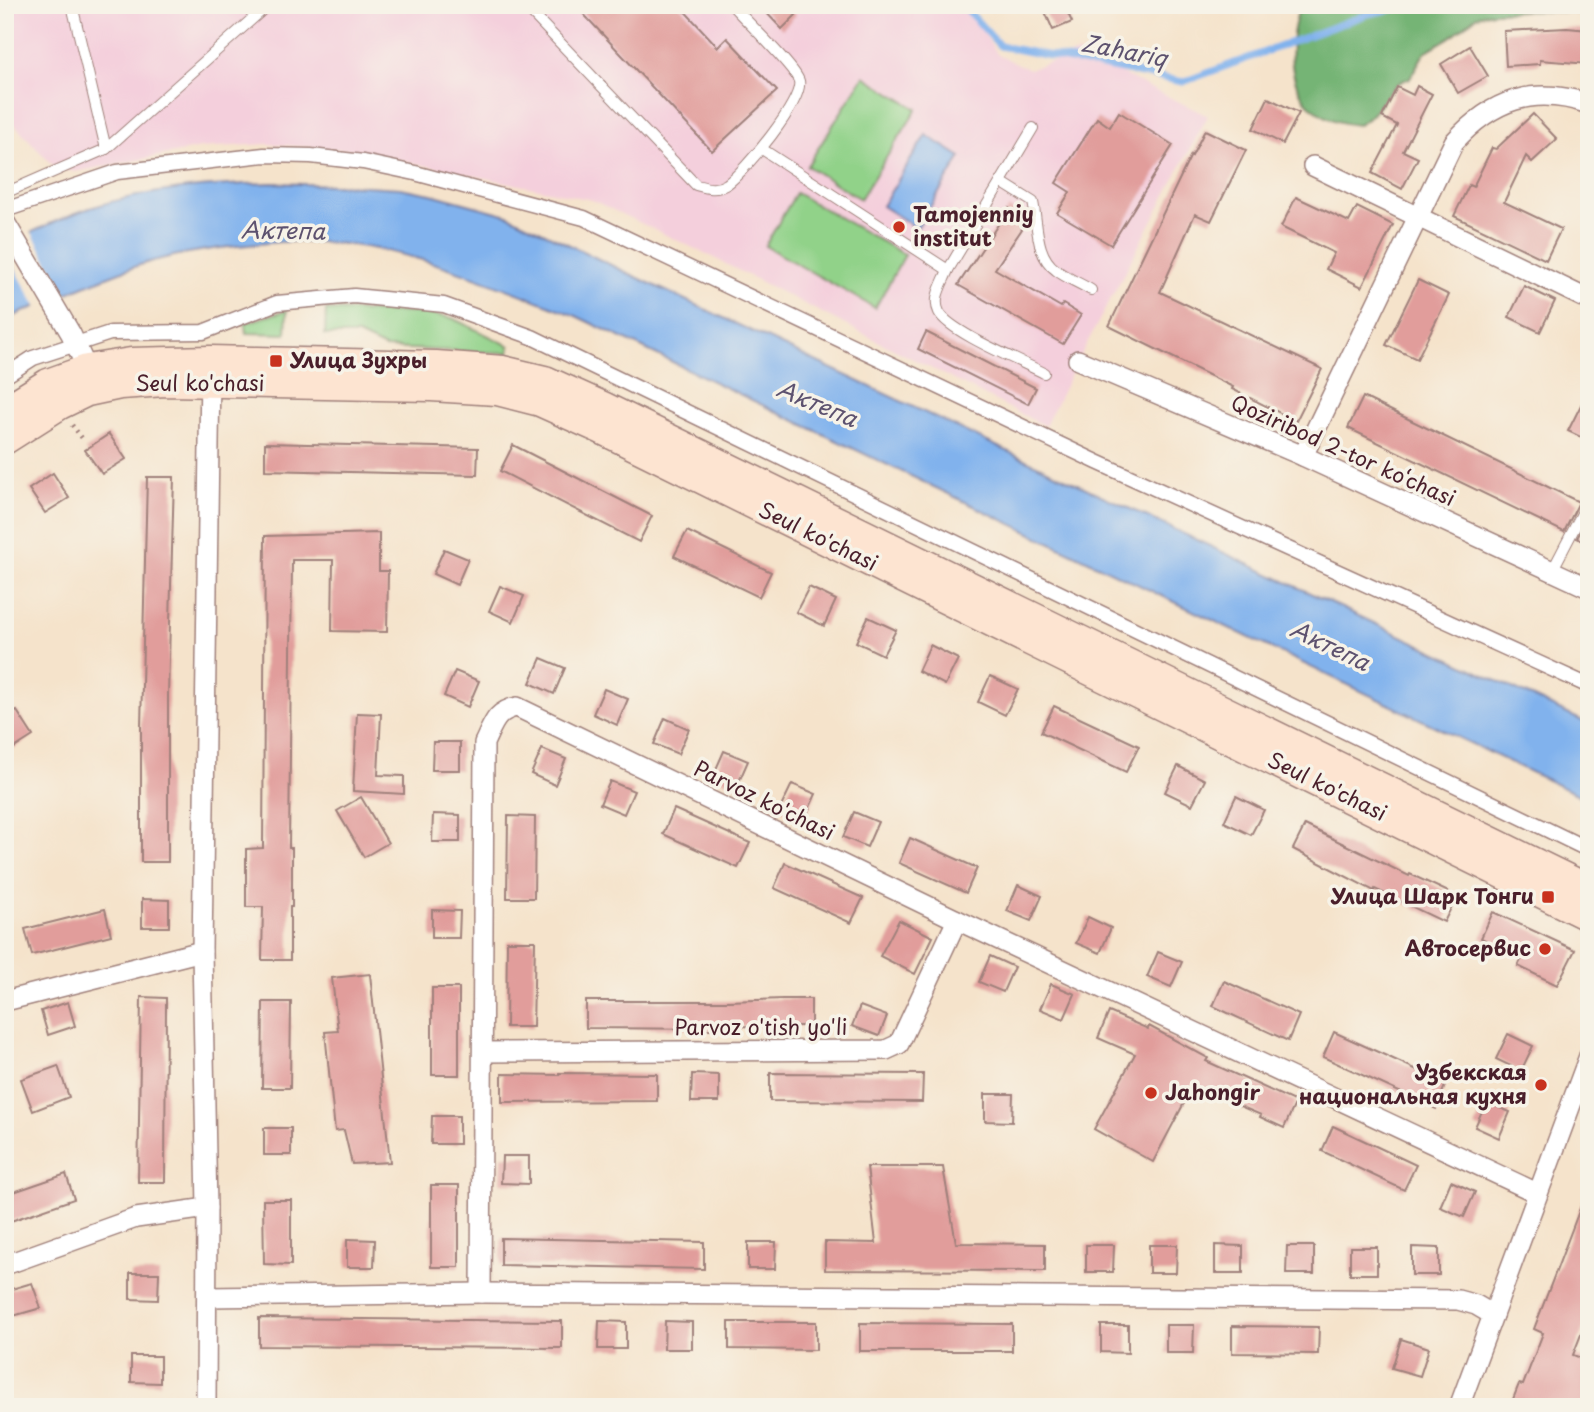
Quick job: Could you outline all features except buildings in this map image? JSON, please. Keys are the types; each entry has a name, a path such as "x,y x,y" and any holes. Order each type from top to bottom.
{"main road":[{"name":"Seul ko'chasi","path":"5,410 48,383 91,379 135,384 210,371 457,366 503,370 545,380 618,413 1589,889"},
{"name":"Seul ko'chasi","path":"210,371 475,389 508,393 540,402 600,429 1589,917"},
{"name":"Seul ko'chasi","path":"5,440 66,402 91,379"}],"street":[{"path":"1303,456 1454,142 1485,113 1524,97 1563,98 1589,104"},
{"path":"91,379 73,338 7,220 117,172 264,155 311,156 363,162 415,173 584,218 1097,462 1589,686"},
{"path":"1313,166 1589,300"},
{"path":"5,376 73,338 110,333 203,332 277,303 354,296 444,304 532,337 1589,850"},
{"name":"Qoziribod 2-tor ko‘chasi","path":"1077,360 1303,456 1589,588"},
{"path":"206,1407 208,1297 202,951 210,371"},
{"name":"Parvoz ko'chasi","path":"481,1293 484,743 495,720 505,709 517,707 957,920 1537,1193"},
{"name":"Parvoz o'tish yo'li","path":"484,1052 886,1051 899,1044 957,920"},
{"path":"5,1001 202,951"},
{"path":"1459,1407 1537,1193 1586,1070"},
{"path":"5,1265 136,1218 207,1208"},
{"path":"208,1297 481,1293 1458,1300 1476,1304 1493,1315"}],"lane":[{"path":"72,5 106,149"},
{"path":"5,193 106,149 267,5"},
{"path":"524,5 696,185 712,189 725,185 762,149 799,95 799,82 791,69 732,5"},
{"path":"1033,128 948,271 936,297 938,311 950,326 1044,373"},
{"path":"762,149 948,271"},
{"path":"1001,182 1033,202 1038,240 1045,260 1056,270 1091,289"},
{"path":"1552,571 1589,500"}],"shaded area":[{"name":"Tamojenniy institut","path":"5,5 966,5 998,55 1029,69 1078,53 1208,116 1045,426 706,254 592,200 350,150 267,144 201,148 75,172 55,168 5,114"}],"green space":[{"path":"1300,5 1589,5 1589,16 1570,12 1523,11 1492,12 1477,16 1452,36 1425,52 1409,79 1395,86 1372,114 1358,125 1335,120 1317,112 1296,84 1292,47"},
{"path":"864,76 917,109 860,199 807,166"},
{"path":"796,193 905,255 875,308 765,246"},
{"path":"287,310 286,334 246,333 245,323"},
{"path":"326,310 423,313 452,318 510,346 509,353 385,348 358,335 325,335"}],"water":[{"path":"926,135 961,157 917,228 882,206"},
{"name":"Актепа","path":"272,183 400,188 508,215 1589,724 1589,800 576,316 483,280 419,259 355,245 311,241 209,249 141,264 5,320 5,245 68,216 135,196 180,189"}],"pier":[{"path":"30,229 67,297 38,310 5,250 5,241"}],"waterway":[{"name":"Zahariq","path":"963,5 1000,46 1183,82 1368,14 1411,5"}],"place":[{"name":"Tamojenniy institut","path":"899,227"},
{"name":"Улица Зухры","path":"276,361"},
{"name":"Улица Шарк Тонги","path":"1548,897"},
{"name":"Автосервис","path":"1545,949"},
{"name":"Узбекская национальная кухня","path":"1541,1085"},
{"name":"Jahongir","path":"1151,1093"}]}
